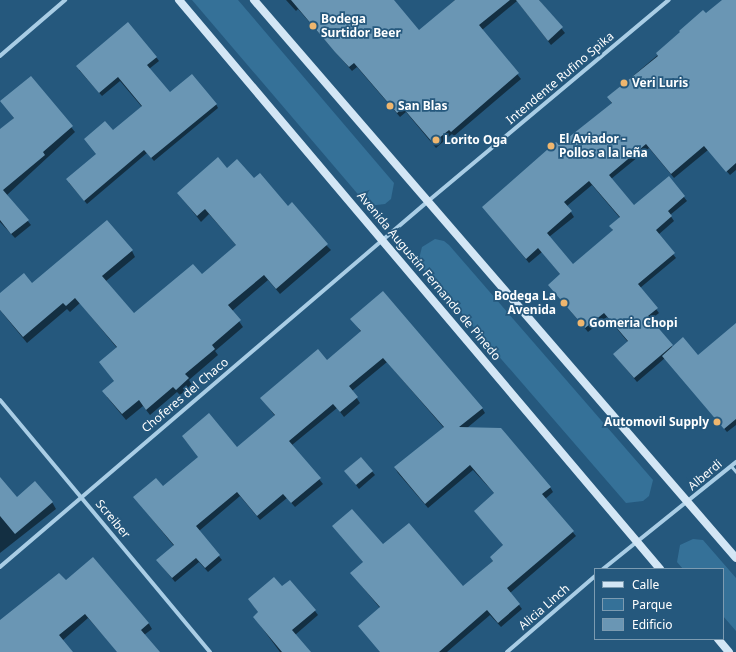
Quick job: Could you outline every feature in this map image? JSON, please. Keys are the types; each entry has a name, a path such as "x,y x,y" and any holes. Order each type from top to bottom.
{"street":[{"path":"0,56 65,0"},
{"name":"Avenida Augustín Fernando de Pinedo","path":"179,0 659,568"},
{"path":"254,0 736,558"},
{"name":"Intendente Rufino Spika","path":"383,240 669,0"},
{"name":"Choferes del Chaco","path":"0,567 81,496 383,240"},
{"name":"Screiber","path":"0,400 210,652"},
{"name":"Alberdi","path":"637,540 688,503 736,462"},
{"path":"604,568 637,540"},
{"name":"Alicia Linch","path":"507,652 594,577"},
{"path":"719,640 729,652"}],"lane":[{"path":"731,466 736,472"}],"green space":[{"path":"192,0 238,0 394,183 391,199 385,204 368,206"},
{"path":"435,239 444,241 449,245 653,480 649,496 643,501 626,503 418,263 422,247"},
{"path":"693,539 703,540 736,578 736,631 724,617 724,568 682,568 677,562 680,545"}],"building":[{"path":"291,0 394,0 419,30 455,0 510,0 479,25 519,73 451,132 449,130 433,143 403,108 397,113 354,63 349,67"},
{"path":"516,0 539,0 563,27 548,41"},
{"path":"722,0 736,0 736,163 726,172 704,146 671,174 646,144 609,175 634,205 669,176 685,196 668,211 672,216 656,230 675,253 638,284 658,308 648,316 673,345 634,378 613,354 628,341 604,313 585,328 548,285 560,274 538,248 526,259 482,207 556,142 559,145 612,103 607,97 658,56 656,53 703,10 706,13","holes":["589,181 620,217 609,226 613,230 573,264 547,233 572,211 564,202"]},
{"path":"128,22 157,57 147,65 170,92 192,74 217,104 151,158 144,150 84,201 66,179 96,154 84,139 105,121 113,130 142,106 118,77 99,93 76,66"},
{"path":"31,76 73,126 43,152 45,155 3,190 29,220 11,234 0,220 0,129 14,118 0,101"},
{"path":"218,157 227,168 237,159 254,178 260,173 288,206 292,202 328,244 276,289 264,275 228,305 241,320 212,345 215,349 185,374 189,378 176,390 173,387 146,410 139,400 122,414 102,391 114,381 99,362 117,347 75,298 66,306 63,303 23,337 0,310 0,293 24,273 32,283 107,220 133,250 102,276 134,313 193,264 202,274 236,245 205,209 197,216 177,193"},
{"path":"383,291 483,408 459,427 501,428 551,487 542,494 574,531 507,588 520,604 498,623 487,610 439,652 380,652 358,626 380,607 350,573 363,562 332,526 352,509 383,544 409,523 463,586 493,561 490,557 503,545 474,511 494,493 470,465 425,504 394,467 444,427 383,358 349,386 358,397 340,412 333,404 289,441 321,478 291,503 283,494 257,516 237,492 196,526 220,555 205,568 196,558 172,578 156,560 174,545 133,497 156,478 163,486 198,457 182,436 209,413 237,447 275,415 260,398 318,349 327,360 361,331 350,319"},
{"path":"736,323 736,419 724,429 662,356 683,337 698,355"},
{"path":"361,457 373,471 356,485 344,471"},
{"path":"0,477 17,497 35,481 53,502 15,534 0,516"},
{"path":"93,557 149,623 141,630 160,652 117,652 85,614 59,635 73,652 0,652 0,620 59,573 66,580"},
{"path":"274,577 282,586 290,580 316,610 292,630 311,652 282,652 253,617 258,612 248,599"}],"place":[{"name":"Bodega Surtidor Beer","path":"313,26"},
{"name":"Veri Luris","path":"624,83"},
{"name":"San Blas","path":"390,106"},
{"name":"Lorito Oga","path":"436,140"},
{"name":"El Aviador - Pollos a la leña","path":"551,146"},
{"name":"Bodega La Avenida","path":"564,303"},
{"name":"Gomeria Chopi","path":"581,323"},
{"name":"Automovil Supply","path":"717,422"}]}
